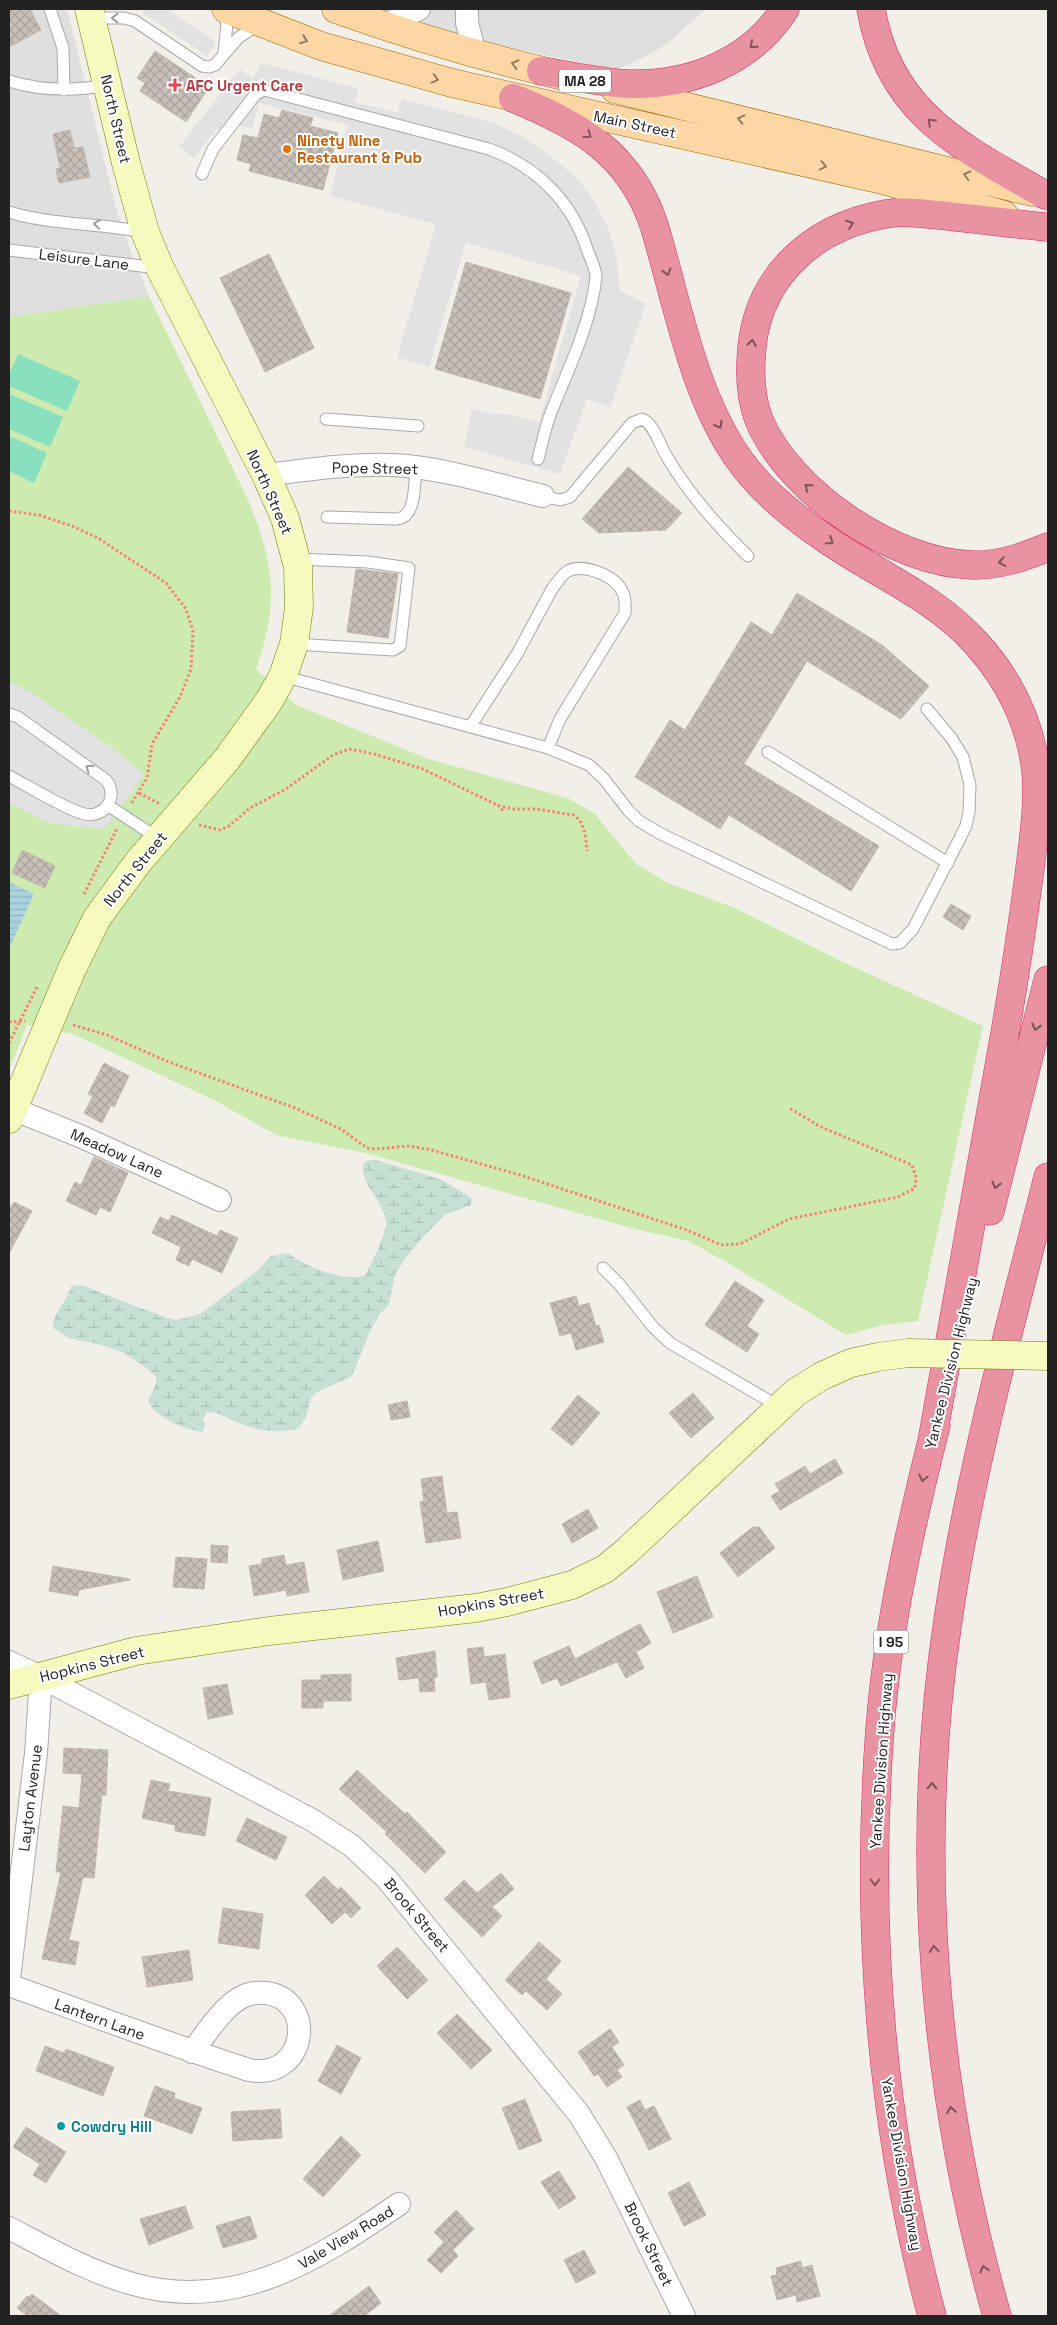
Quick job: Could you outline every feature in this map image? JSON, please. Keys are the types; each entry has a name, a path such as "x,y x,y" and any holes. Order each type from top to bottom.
{"highway":[{"path":"541,71 629,84 686,79 708,72 745,52 764,35 785,9"},
{"path":"871,9 883,50 897,81 917,108 956,143 1047,196"},
{"path":"513,98 561,118 590,136 612,155 635,183 647,205 654,225 700,383 711,413 736,456 752,476 786,510 826,540 908,588 954,622 977,643 1000,672 1016,701 1027,727 1035,766 1036,797 1032,850 1019,956 932,1441"},
{"path":"1047,227 922,213 887,214 851,223 823,235 804,248 786,265 773,285 757,320 751,350 751,382 758,417 769,440 784,462 800,480 852,522 904,549 940,561 972,565 1000,563 1018,559 1048,547"},
{"name":"Yankee Division Highway","path":"932,2316 904,2194 889,2100 881,2021 876,1941 875,1841 880,1726 902,1573 932,1441 1048,980"},
{"path":"997,2316 976,2244 947,2084 933,1938 930,1831 936,1722 947,1621 966,1518 986,1430 1048,1177"},
{"path":"986,1430 1048,1231"}],"main road":[{"name":"Main Street","path":"226,9 321,46 388,66 513,98 659,128 883,180 1047,227"},
{"name":"Main Street","path":"336,9 383,26 475,54 789,130 1047,196"},
{"name":"North Street","path":"11,1114 71,971 97,918 254,723 283,676 294,644 299,607 296,559 285,518 266,475 160,268 145,232 126,163 90,14"},
{"name":"Hopkins Street","path":"9,1685 136,1651 268,1631 476,1608 537,1596 572,1585 605,1569 627,1551 778,1406 808,1383 836,1369 864,1360 908,1353 1048,1356"}],"street":[{"path":"383,26 419,9"},
{"path":"467,9 475,54"},
{"name":"Pope Street","path":"266,475 343,466 416,468 439,471 543,496"},
{"name":"Meadow Lane","path":"11,1114 80,1136 220,1200"},
{"name":"Brook Street","path":"9,1662 42,1677 326,1828 352,1846 375,1867 439,1941 589,2128 630,2203 684,2316"},
{"name":"Layton Avenue","path":"9,1979 36,1753 42,1677"},
{"name":"Lantern Lane","path":"9,1985 192,2052 249,2070 271,2070 284,2064 294,2053 299,2039 299,2024 289,2005 277,1996 263,1992 248,1994 230,2006 192,2052"},
{"name":"Vale View Road","path":"9,2228 74,2262 135,2285 175,2291 212,2291 231,2289 259,2282 302,2265 343,2241 399,2204"}],"lane":[{"path":"50,9 63,48 64,90"},
{"path":"221,9 227,24 226,45 222,56"},
{"path":"90,14 124,18 138,23 204,66 215,66 238,38 250,30 259,27 276,28"},
{"path":"9,81 64,90 84,90 108,85"},
{"path":"202,174 212,149 255,95 264,90 489,149 520,163 551,187 574,216 596,275 590,304 574,355 549,417 538,459"},
{"path":"9,212 25,217 112,226 145,232"},
{"name":"Leisure Lane","path":"9,250 160,268"},
{"path":"543,496 560,500 570,496 632,423 642,419 650,423 668,458 697,502 748,556"},
{"path":"326,420 418,426"},
{"path":"327,517 396,520 404,518 410,510 416,468"},
{"path":"294,644 393,650 400,646 409,568 368,562 296,559"},
{"path":"470,727 517,654 552,589 566,572 586,569 613,581 620,588 625,595 625,613 560,719 548,748"},
{"path":"283,676 548,748 589,766 604,779 639,821 661,834 892,944 900,943 913,929 966,826 971,797 963,757 952,739 927,709"},
{"path":"9,714 18,717 106,780 112,794 109,806 97,814 82,814 9,776"},
{"path":"768,752 948,863"},
{"path":"109,806 159,839"},
{"path":"603,1268 620,1284 656,1330 670,1343 778,1406"}],"path":[{"path":"9,511 39,515 72,526 98,538 166,583 186,609 193,631 191,668 180,697 152,744 147,778 124,816 82,898"},
{"path":"139,792 179,816 212,830 220,830 229,826 250,808 300,780 333,755 349,750 374,754 423,769 497,804 513,808 568,813 579,818 587,851"},
{"path":"497,804 504,812"},
{"path":"9,1043 38,987"},
{"path":"9,1022 52,1020 107,1035 170,1062 295,1108 341,1129 367,1148 387,1149 408,1146 432,1150 520,1175 687,1230 721,1246 740,1244 789,1219 898,1198 915,1188 916,1177 912,1165 821,1127 789,1108"}],"shaded area":[{"path":"9,9 67,9 117,212 149,296 9,317"},
{"path":"145,9 166,9 216,42 207,56 143,13"},
{"path":"378,9 705,9 672,40 651,54 616,70 494,44"},
{"path":"261,63 358,88 355,102 397,113 402,99 494,123 523,137 548,154 575,176 590,195 607,225 616,254 620,291 646,304 610,407 587,399 560,474 464,447 472,409 491,414 507,414 539,422 581,276 466,242 429,367 397,357 436,224 330,196 348,125 259,103 252,129 238,125 216,130 194,158 179,147 240,69 253,79"},
{"path":"9,684 18,685 32,693 119,753 144,775 104,829 55,824 42,820 9,803"}],"green space":[{"path":"149,296 249,502 258,525 269,565 271,604 263,646 256,669 296,705 429,759 568,798 595,814 636,864 668,883 735,908 843,962 983,1026 918,1321 883,1325 846,1335 728,1263 688,1241 631,1228 366,1153 276,1135 216,1101 73,1034 27,1025 9,1070 9,317"},
{"path":"18,354 80,381 67,411 9,386 9,375"},
{"path":"9,394 63,417 50,447 9,429"},
{"path":"9,436 47,453 34,483 9,471"},
{"path":"368,1160 375,1160 440,1179 469,1196 472,1200 471,1205 445,1215 422,1238 405,1259 395,1275 389,1304 379,1315 370,1331 352,1376 317,1392 311,1398 306,1417 299,1428 282,1431 255,1429 219,1414 207,1412 203,1419 205,1427 202,1432 179,1426 157,1412 148,1401 156,1384 156,1377 149,1370 124,1353 102,1345 68,1338 53,1328 55,1317 71,1286 81,1285 167,1318 177,1320 200,1314 256,1272 271,1256 288,1253 304,1263 325,1272 347,1277 365,1275 381,1242 386,1224 382,1208 368,1186 363,1171 364,1163"}],"water":[{"path":"9,882 34,894 9,949"}],"building":[{"path":"9,9 30,9 41,30 9,47"},
{"name":"AFC Urgent Care","path":"155,51 209,87 186,122 140,91 145,83 137,78"},
{"name":"Ninety Nine Restaurant & Pub","path":"282,110 313,118 310,126 338,133 323,190 249,171 251,164 237,160 243,135 258,138 264,114 279,118"},
{"path":"70,130 74,148 83,147 90,177 59,183 56,169 60,168 53,134"},
{"path":"269,254 314,348 265,372 220,278"},
{"path":"466,262 571,293 540,399 435,369"},
{"path":"628,467 682,513 666,530 599,533 582,519"},
{"path":"356,569 398,574 388,638 347,632"},
{"path":"797,593 882,645 929,686 901,719 807,661 744,764 879,846 851,891 729,815 720,829 635,777 670,720 685,730 751,622 772,635"},
{"path":"22,850 55,866 45,888 12,873"},
{"path":"951,904 971,916 963,930 943,917"},
{"path":"104,1063 129,1076 114,1107 111,1105 102,1123 84,1113 93,1096 88,1094"},
{"path":"94,1157 128,1173 110,1212 100,1207 96,1215 66,1201 75,1182 81,1185"},
{"path":"14,1202 32,1211 9,1253 9,1211"},
{"path":"172,1215 217,1236 220,1230 238,1238 222,1273 192,1259 189,1266 176,1260 181,1247 152,1233 160,1217 169,1221"},
{"path":"735,1281 764,1300 747,1326 759,1334 747,1352 705,1325"},
{"path":"576,1296 579,1306 589,1303 596,1326 599,1325 604,1342 576,1350 571,1333 560,1336 550,1303"},
{"path":"693,1393 714,1418 691,1438 669,1413"},
{"path":"578,1395 600,1413 572,1446 551,1429"},
{"path":"407,1401 410,1417 391,1420 388,1405"},
{"path":"835,1459 843,1473 780,1510 771,1496 780,1491 775,1484 805,1466 810,1474"},
{"path":"442,1476 447,1513 457,1512 461,1538 426,1543 420,1502 424,1501 421,1479"},
{"path":"588,1509 598,1528 572,1543 562,1524"},
{"path":"753,1527 759,1527 775,1548 738,1577 720,1553"},
{"path":"378,1541 384,1571 343,1580 337,1550"},
{"path":"211,1545 228,1546 227,1563 211,1562"},
{"path":"284,1555 286,1565 304,1562 309,1592 287,1596 286,1590 254,1596 249,1566 262,1564 262,1559"},
{"path":"176,1557 207,1559 204,1589 173,1587"},
{"path":"53,1566 130,1580 79,1590 78,1596 49,1591"},
{"path":"697,1576 713,1617 673,1633 657,1592"},
{"path":"640,1624 651,1643 636,1652 644,1668 626,1678 617,1662 561,1686 557,1678 542,1684 533,1662 569,1646 575,1659"},
{"path":"483,1647 484,1657 505,1654 510,1697 489,1700 486,1682 471,1684 467,1649"},
{"path":"435,1651 437,1677 434,1678 435,1691 420,1692 419,1678 399,1680 396,1658"},
{"path":"351,1674 351,1701 323,1701 323,1708 302,1708 302,1680 321,1680 321,1675"},
{"path":"227,1684 233,1714 208,1719 203,1688"},
{"path":"64,1748 108,1750 106,1795 102,1795 94,1878 83,1877 69,1940 79,1942 75,1965 42,1959 61,1872 56,1872 63,1806 79,1808 82,1774 63,1773"},
{"path":"357,1770 405,1814 407,1812 446,1852 425,1873 385,1834 387,1832 339,1789"},
{"path":"151,1780 170,1784 168,1791 211,1798 205,1836 175,1831 175,1825 142,1818"},
{"path":"247,1818 287,1837 276,1860 236,1841"},
{"path":"501,1873 514,1889 492,1907 502,1916 482,1937 444,1899 464,1880 477,1893"},
{"path":"324,1876 338,1890 341,1887 361,1908 351,1918 345,1912 332,1924 305,1895"},
{"path":"223,1908 263,1914 259,1949 218,1943"},
{"path":"539,1942 561,1961 546,1979 562,1994 547,2010 526,1991 522,1995 505,1980"},
{"path":"397,1947 428,1980 407,1999 377,1966"},
{"path":"189,1950 193,1980 147,1987 142,1957"},
{"path":"457,2014 492,2050 471,2069 437,2033"},
{"path":"610,2029 619,2042 612,2047 624,2065 617,2070 622,2077 607,2087 598,2074 594,2076 578,2052"},
{"path":"337,2045 361,2058 341,2094 318,2081"},
{"path":"45,2046 64,2053 66,2049 114,2067 103,2096 36,2071"},
{"path":"155,2086 175,2093 174,2098 202,2108 192,2134 144,2116"},
{"path":"525,2099 542,2141 519,2150 502,2108"},
{"path":"640,2100 645,2110 654,2106 671,2139 649,2150 627,2107"},
{"path":"280,2109 282,2138 233,2141 231,2112"},
{"path":"26,2127 66,2152 46,2183 33,2175 40,2164 13,2147"},
{"path":"341,2136 361,2155 323,2197 303,2179"},
{"path":"559,2171 576,2198 559,2209 541,2182"},
{"path":"689,2182 706,2215 684,2226 668,2193"},
{"path":"185,2206 193,2228 149,2245 140,2219"},
{"path":"456,2210 474,2229 453,2250 458,2256 441,2273 427,2260 444,2242 434,2232"},
{"path":"250,2216 257,2238 223,2248 216,2226"},
{"path":"584,2250 596,2273 576,2283 564,2260"},
{"path":"801,2261 802,2268 812,2265 820,2296 797,2302 796,2295 777,2300 771,2276 777,2275 776,2268"},
{"path":"369,2286 381,2303 364,2316 329,2316"},
{"path":"32,2294 61,2316 28,2316 17,2308 27,2296 29,2297"}],"place":[{"name":"AFC Urgent Care","path":"175,85"},
{"name":"Ninety Nine Restaurant & Pub","path":"287,149"},
{"name":"Cowdry Hill","path":"61,2126"}]}
